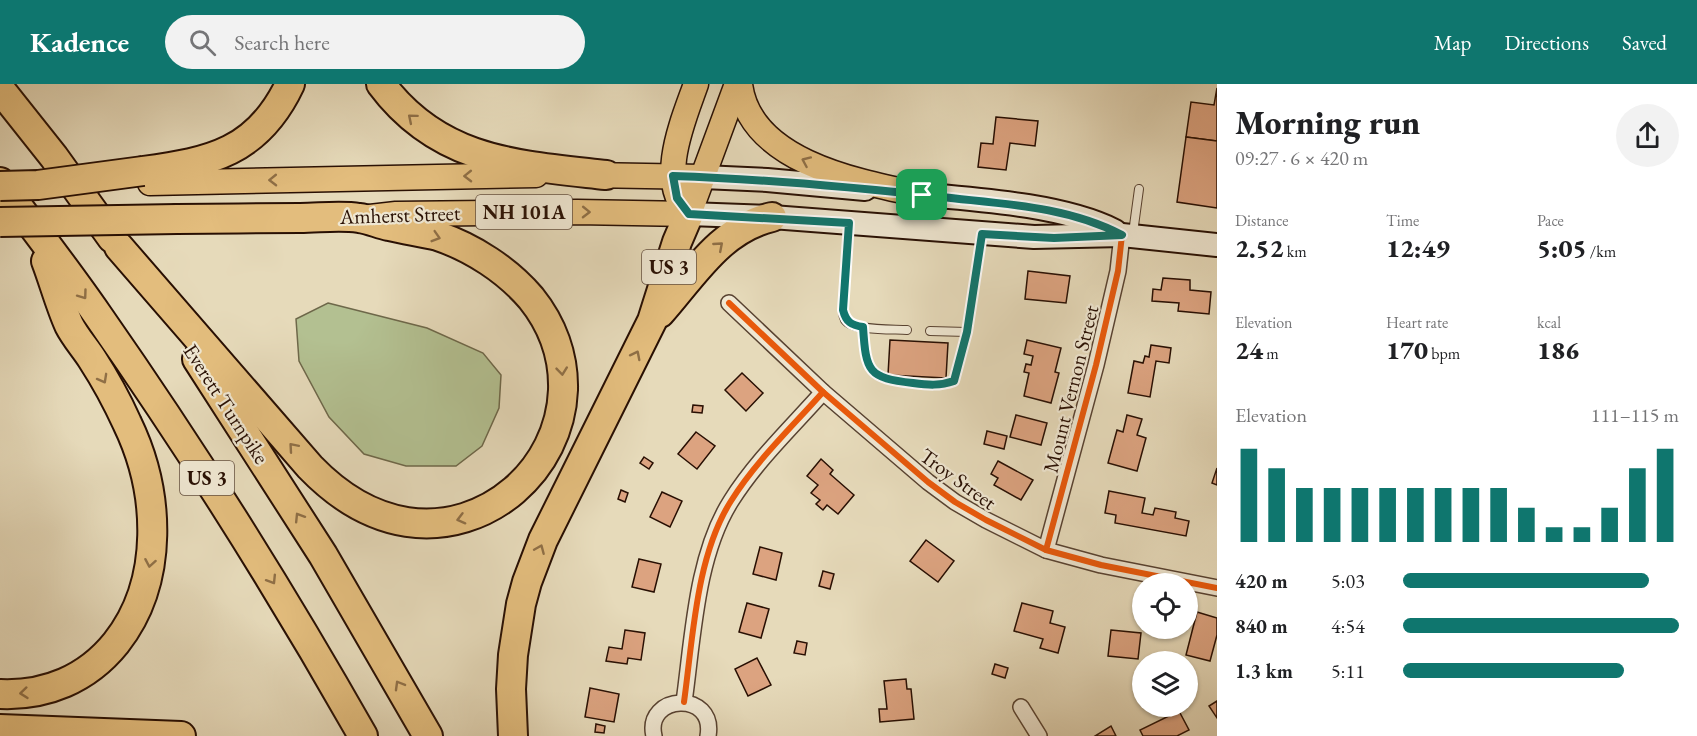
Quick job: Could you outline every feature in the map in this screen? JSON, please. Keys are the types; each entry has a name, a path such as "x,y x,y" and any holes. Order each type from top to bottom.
{"highway":[{"path":"13,84 54,157"},
{"path":"146,177 230,151 264,124 290,84"},
{"path":"381,84 400,108 415,121 456,147 506,160 606,175"},
{"name":"Everett Turnpike","path":"0,89 54,157 206,373 287,498 358,614 428,736"},
{"name":"US 3","path":"0,184 38,185 146,177"},
{"name":"US 3","path":"0,184 40,226 95,312 217,492 294,616 363,736"},
{"name":"US 3","path":"513,736 512,664 517,621 527,582 543,540 652,321 676,242 689,214"},
{"path":"652,321 722,243 746,226 772,217"},
{"path":"119,247 310,467 339,492 378,513 408,522 439,523 475,514 497,503 518,488 532,473 550,445 558,424 563,393 561,362 555,340 546,320 526,293 511,277 485,259 437,236 359,218"},
{"name":"Amherst Street","path":"0,222 40,226 177,219 359,218"},
{"path":"0,228 40,226 70,326 93,361 134,438 150,498 153,539 148,572 140,600 123,632 105,655 82,674 54,687 22,694 0,694"},
{"path":"0,729 181,736"}],"main road":[{"path":"689,214 677,198 673,176 679,134 696,84"},
{"path":"739,84 746,107 754,121 783,149 800,159 835,172 922,195"},
{"name":"US 3","path":"689,214 739,84"},
{"name":"Amherst Street","path":"146,177 606,175 703,177 798,183 922,195 1049,211 1091,221 1127,235"},
{"name":"Amherst Street","path":"359,218 396,214 546,212 689,214 772,217 1054,238 1127,235 1217,246"}],"street":[{"name":"Mount Vernon Street","path":"1046,550 1096,365 1127,235"},
{"name":"Troy Street","path":"729,303 823,392 928,482 955,502 1017,537 1046,550 1101,565 1217,588"},
{"path":"684,702 701,584 712,542 731,502 758,466 823,392"},
{"path":"654,736 654,722 658,713 674,702 684,702 700,709 709,724 708,736"},
{"path":"1021,707 1039,736"}],"lane":[{"path":"1127,235 1138,189"},
{"path":"849,223 843,310 845,319 853,325 863,327 907,330"},
{"path":"863,327 867,362 882,378 932,385 954,381 967,332 982,234"},
{"path":"930,331 967,332"}],"green space":[{"path":"328,303 427,328 483,353 501,375 499,408 482,446 456,466 406,466 364,454 329,417 299,361 296,319"}],"building":[{"path":"1217,88 1217,141 1186,137 1191,102 1214,105"},
{"path":"996,117 1038,121 1035,146 1010,143 1006,170 978,167 981,143 993,144"},
{"path":"1186,137 1217,141 1217,208 1177,202"},
{"path":"1028,271 1070,276 1066,303 1025,299"},
{"path":"1163,278 1190,280 1190,290 1211,292 1209,314 1178,311 1179,303 1152,301 1153,289 1161,290"},
{"path":"890,340 948,343 946,378 888,375"},
{"path":"1027,340 1061,348 1055,372 1059,373 1051,403 1024,396 1029,373 1024,372 1026,364 1031,365 1033,356 1024,354"},
{"path":"1151,345 1171,348 1169,363 1156,361 1150,397 1128,393 1134,361 1143,363 1145,356 1149,357"},
{"path":"742,373 763,393 746,411 725,390"},
{"path":"693,405 703,406 702,413 692,412"},
{"path":"1016,415 1047,423 1041,445 1010,437"},
{"path":"1127,415 1142,419 1137,435 1146,438 1137,471 1108,463 1117,430 1123,432"},
{"path":"987,431 1007,436 1004,449 984,444"},
{"path":"696,432 715,446 697,469 678,454"},
{"path":"644,457 653,463 649,469 640,463"},
{"path":"821,459 833,470 830,474 854,495 838,514 827,505 823,510 816,504 820,500 811,493 818,485 807,476"},
{"path":"998,461 1033,480 1021,500 994,485 998,478 991,474"},
{"path":"1217,468 1217,485 1212,483"},
{"path":"621,490 628,493 625,502 618,499"},
{"path":"1109,491 1145,498 1142,513 1153,515 1155,508 1176,512 1175,518 1189,521 1186,536 1115,523 1116,515 1105,513"},
{"path":"662,492 682,501 670,527 650,517"},
{"path":"926,540 954,561 938,582 910,561"},
{"path":"760,547 782,553 776,580 753,574"},
{"path":"639,559 661,564 654,592 632,587"},
{"path":"823,571 834,574 830,589 819,586"},
{"path":"747,603 769,609 761,638 739,632"},
{"path":"1022,603 1053,611 1050,623 1065,627 1058,653 1040,648 1043,639 1014,631"},
{"path":"1198,612 1217,618 1217,635 1210,661 1198,658 1198,651 1187,651 1190,639 1198,639"},
{"path":"625,630 645,633 641,660 628,658 627,664 606,661 609,647 622,649"},
{"path":"1111,630 1132,632 1132,639 1140,639 1139,651 1132,651 1132,658 1108,656"},
{"path":"797,641 807,643 805,655 794,653"},
{"path":"757,658 771,685 748,696 735,669"},
{"path":"995,664 1008,668 1005,678 992,674"},
{"path":"906,679 907,689 911,689 914,719 880,722 879,709 887,709 884,681"},
{"path":"590,688 619,694 614,722 585,717"},
{"path":"1217,701 1217,718 1209,706"},
{"path":"1167,717 1182,717 1189,730 1177,736 1143,736 1140,730"},
{"path":"596,724 605,726 604,733 595,732"},
{"path":"1111,726 1116,736 1095,736"}],"cycle path":[{"path":"1046,550 1096,365 1118,271 1122,235"},
{"path":"729,303 823,392 928,482 955,502 1046,550 1101,565 1217,588"},
{"path":"684,702 703,572 719,523 731,501 752,472 823,392"}],"route":[{"path":"673,176 767,180 922,195 1058,212 1091,221 1122,235 1054,238 982,234 967,332 954,381 932,385 894,381 882,378 873,371 864,351 863,327 853,325 845,319 843,310 849,223 689,214 677,198 673,176"}]}
